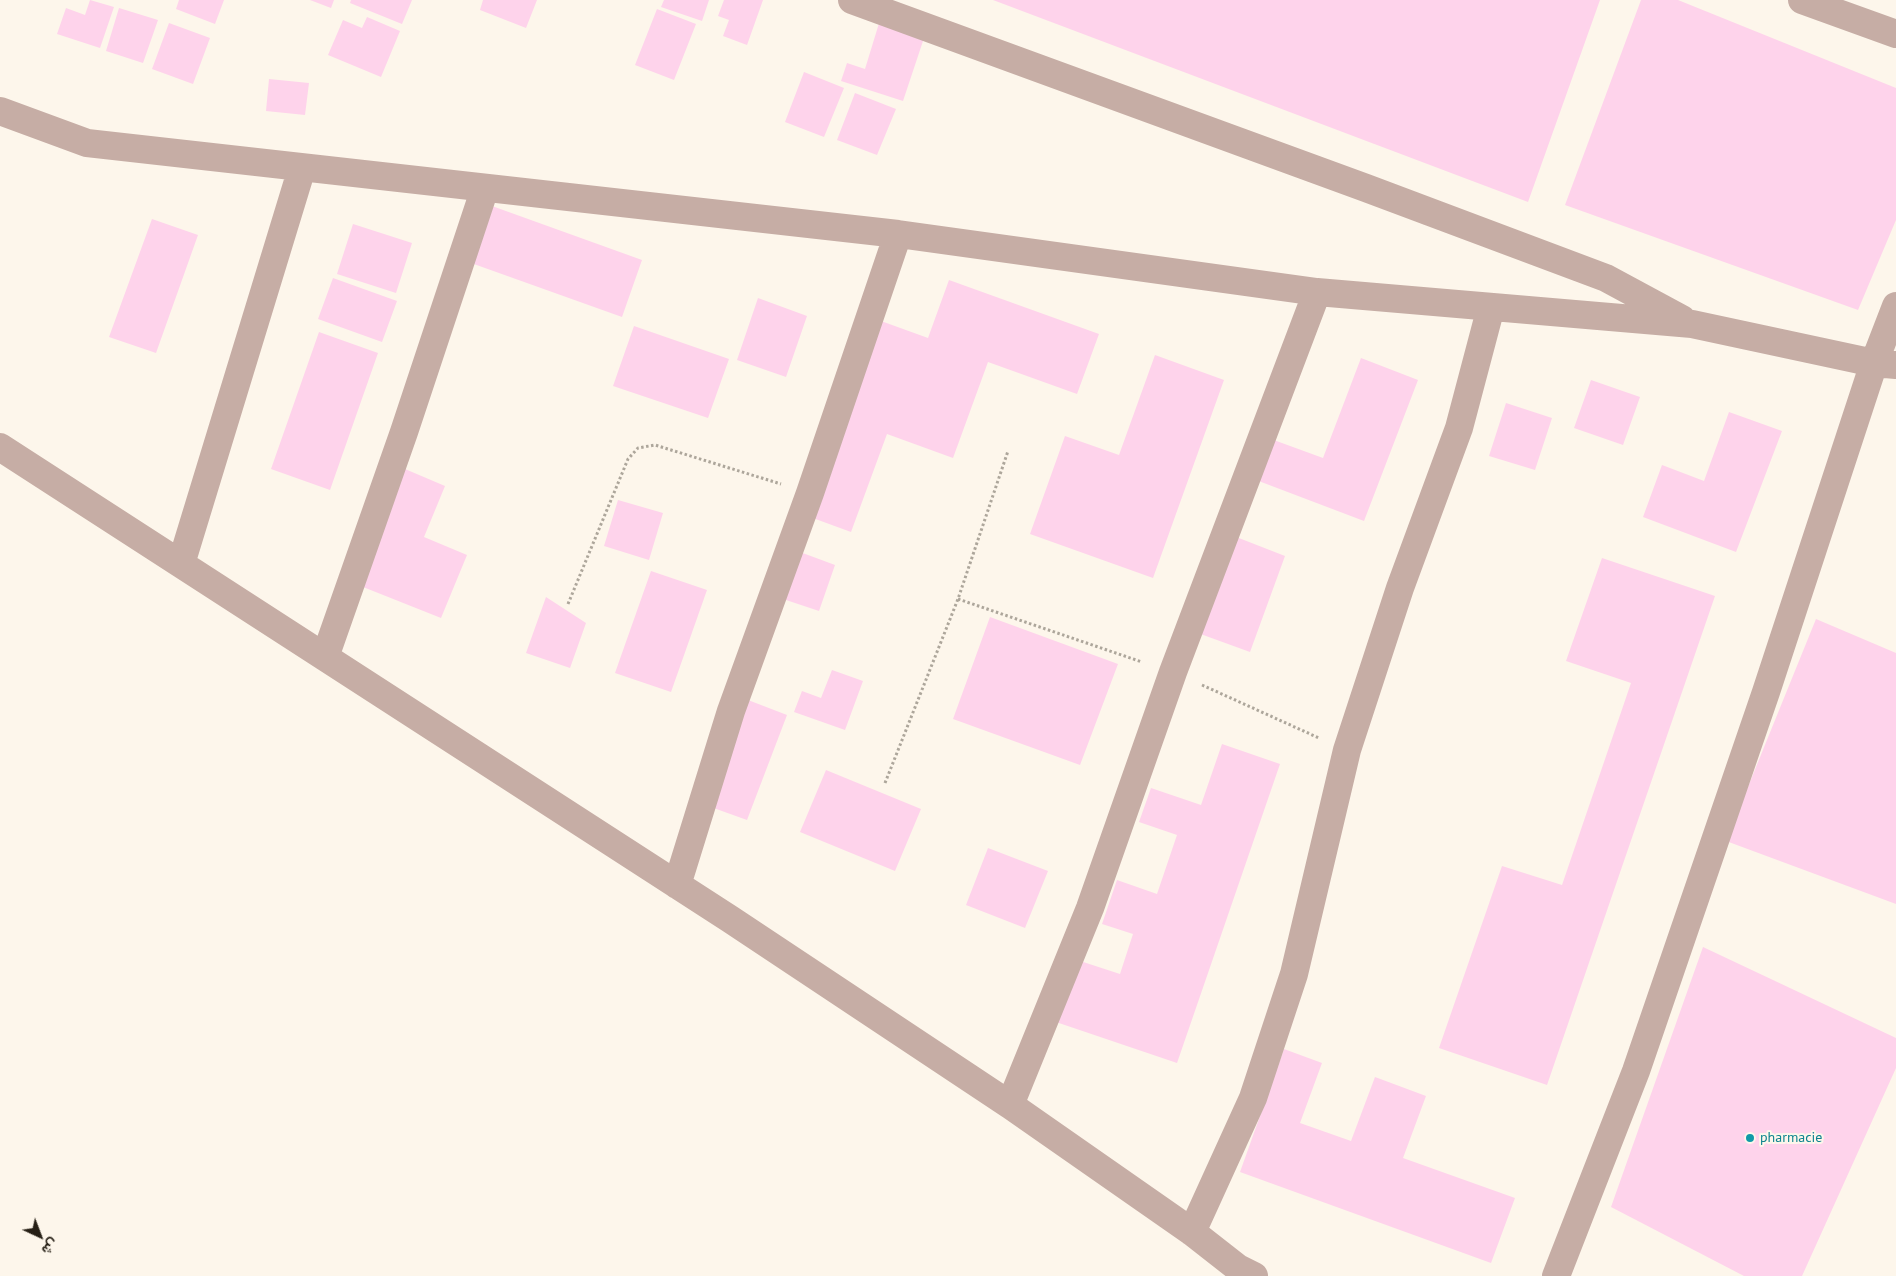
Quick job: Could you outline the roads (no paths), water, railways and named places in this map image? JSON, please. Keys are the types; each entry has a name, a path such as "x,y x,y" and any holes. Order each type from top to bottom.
{"street":[{"path":"852,0 1606,278 1692,324"},
{"path":"1802,0 1896,34"},
{"path":"0,111 86,143 898,234 1317,292 1692,324 1885,364"},
{"path":"181,564 302,168"},
{"path":"325,657 404,432 485,188"},
{"path":"677,885 731,711 810,493 898,234"},
{"path":"1010,1105 1090,908 1174,672 1317,292"},
{"path":"1556,1276 1639,1062 1766,692 1885,364 1896,306"},
{"path":"1192,1232 1253,1098 1294,974 1347,750 1400,588 1459,428 1491,307"},
{"path":"0,447 677,885 1010,1105 1192,1232 1238,1268 1254,1276"}],"place":[{"name":"pharmacie","path":"1750,1138"}]}
